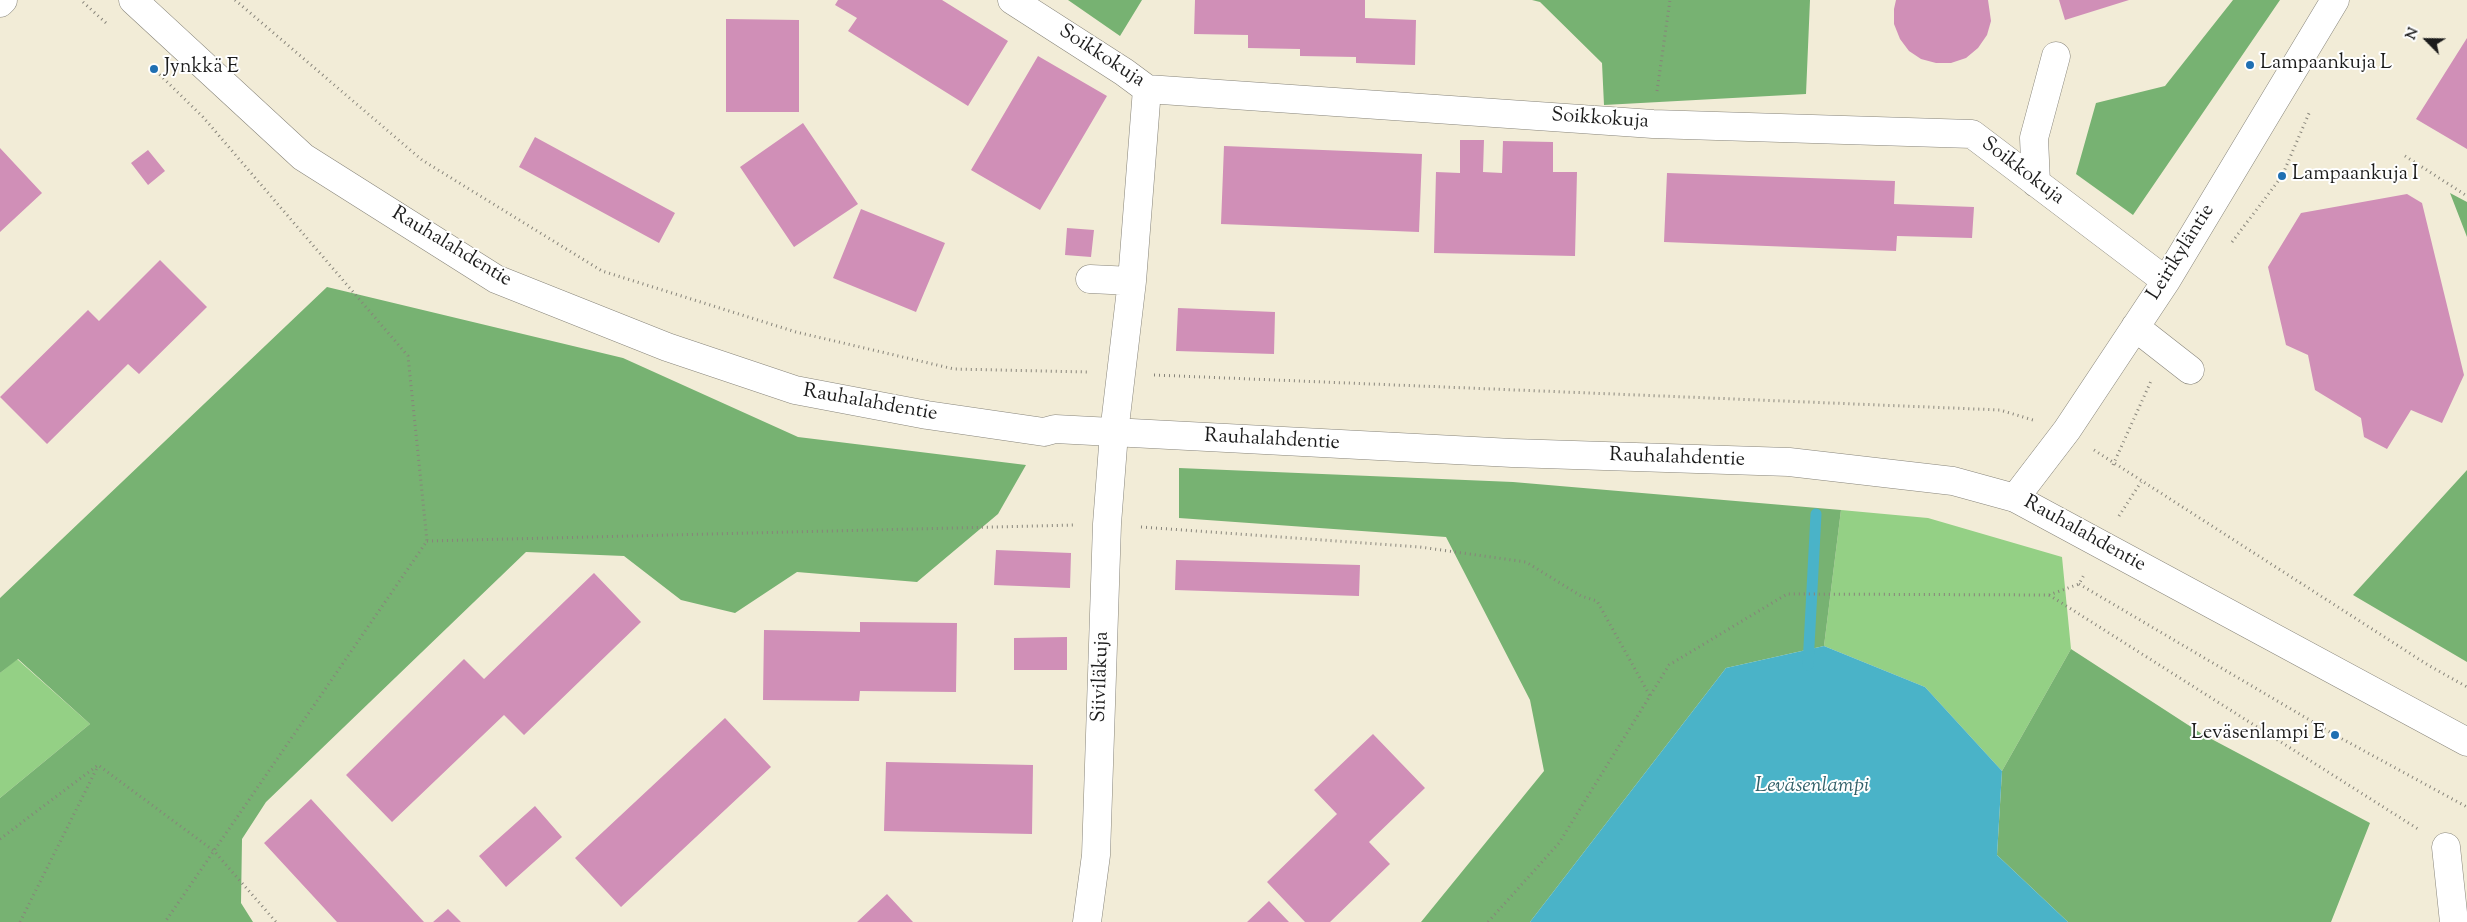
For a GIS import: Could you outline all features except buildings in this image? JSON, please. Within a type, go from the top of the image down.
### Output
[{"type":"main road","points":[[0,3],[3,0]]},
{"type":"main road","name":"Rauhalahdentie","points":[[133,0],[303,157],[496,279],[667,347],[795,390],[927,415],[1044,432],[1055,429],[1512,453],[1790,462],[1954,481],[2015,498],[2467,742]]},
{"type":"main road","name":"Soikkokuja","points":[[1012,0],[1147,89],[1653,124],[1972,134],[2166,281]]},
{"type":"main road","name":"Leirikyläntie","points":[[2015,498],[2067,430],[2166,281],[2334,0]]},
{"type":"main road","points":[[2036,183],[2034,138],[2056,56]]},
{"type":"main road","name":"Siiviläkuja","points":[[1087,922],[1096,855],[1107,524],[1114,433],[1132,281],[1147,89]]},
{"type":"main road","points":[[1090,279],[1132,281]]},
{"type":"main road","points":[[2135,327],[2190,370]]},
{"type":"main road","points":[[2446,847],[2454,922]]},
{"type":"path","points":[[235,0],[422,160],[602,271],[796,332],[954,369],[1121,373],[2000,410],[2067,430],[2113,465],[2428,666],[2467,687]]},
{"type":"path","points":[[1653,124],[1670,0]]},
{"type":"path","points":[[2230,244],[2282,176],[2313,104]]},
{"type":"path","points":[[165,922],[427,540],[408,356],[203,117]]},
{"type":"path","points":[[2405,156],[2467,196]]},
{"type":"path","points":[[2113,465],[2164,350]]},
{"type":"path","points":[[427,540],[1107,524],[1420,547],[1526,562],[1581,596],[1597,601],[1650,696]]},
{"type":"path","points":[[1488,922],[1559,843],[1669,666],[1787,594],[2049,595],[2079,584],[2296,713],[2467,807]]},
{"type":"path","points":[[2049,595],[2446,847]]},
{"type":"path","points":[[98,765],[214,850],[276,922]]},
{"type":"path","points":[[0,839],[98,765]]},
{"type":"path","points":[[20,922],[98,765]]},
{"type":"green space","points":[[1068,0],[1142,0],[1120,36]]},
{"type":"green space","points":[[1532,0],[1810,0],[1806,94],[1604,105],[1602,63],[1540,2]]},
{"type":"green space","points":[[2233,0],[2280,0],[2133,215],[2076,174],[2096,103],[2165,86]]},
{"type":"green space","points":[[2450,193],[2467,202],[2467,237]]},
{"type":"green space","points":[[327,287],[623,358],[798,437],[1026,465],[998,514],[917,582],[797,572],[735,613],[681,600],[624,556],[526,552],[266,802],[242,839],[241,903],[253,922],[0,922],[0,798],[90,724],[18,659],[0,673],[0,598]]},
{"type":"green space","points":[[1179,468],[1513,482],[1841,510],[1824,646],[1726,668],[1530,922],[1421,922],[1544,771],[1530,700],[1446,537],[1179,518]]},
{"type":"green space","points":[[2467,470],[2467,662],[2353,595]]},
{"type":"green space","points":[[1841,510],[1928,518],[2062,557],[2071,649],[2002,771],[1925,687],[1824,646]]},
{"type":"green space","points":[[2071,649],[2202,734],[2370,823],[2331,922],[2068,922],[1997,855],[2002,771]]},
{"type":"green space","points":[[17,659],[90,724],[0,798],[0,673]]},
{"type":"water","name":"Leväsenlampi","points":[[1824,646],[1925,687],[2002,771],[1997,855],[2068,922],[1530,922],[1726,668]]},
{"type":"waterway","points":[[1808,665],[1816,514]]},
{"type":"place","name":"Lampaankuja L","points":[[2250,65]]},
{"type":"place","name":"Jynkkä E","points":[[154,69]]},
{"type":"place","name":"Lampaankuja I","points":[[2282,176]]},
{"type":"place","name":"Leväsenlampi E","points":[[2335,735]]}]
